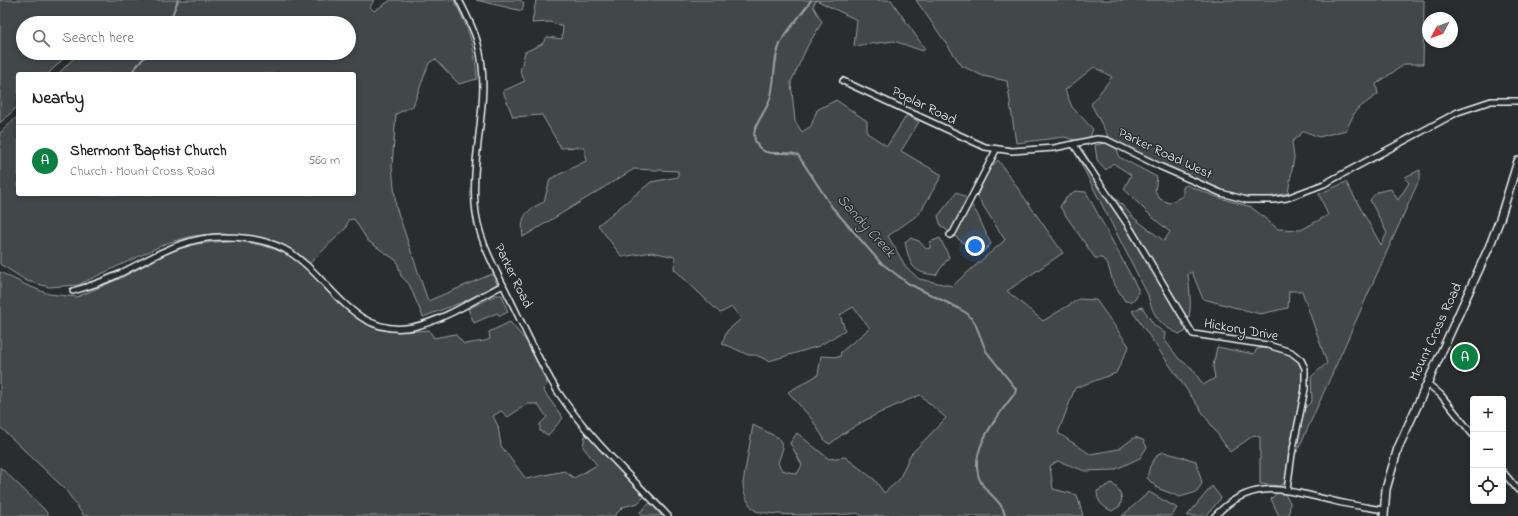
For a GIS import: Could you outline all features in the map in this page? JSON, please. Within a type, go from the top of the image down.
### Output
[{"type":"main road","name":"Mount Cross Road","points":[[1384,513],[1389,475],[1396,454],[1490,245],[1500,219],[1518,161]]},
{"type":"street","name":"Parker Road","points":[[459,0],[470,22],[478,45],[482,71],[480,124],[474,191],[476,216],[485,247],[547,374],[566,403],[600,443],[668,516]]},
{"type":"street","name":"Poplar Road","points":[[843,81],[964,139],[996,150]]},
{"type":"street","name":"Parker Road West","points":[[996,150],[1012,151],[1054,148],[1097,139],[1109,141],[1159,166],[1221,193],[1260,201],[1287,198],[1324,184],[1458,112],[1491,101],[1518,101]]},
{"type":"street","name":"Hickory Drive","points":[[1074,145],[1130,228],[1193,334],[1268,345],[1291,352],[1301,360],[1305,368],[1305,389],[1286,490]]},
{"type":"street","points":[[950,236],[953,233],[996,150]]},
{"type":"street","points":[[73,291],[114,276],[160,251],[180,243],[224,236],[258,240],[283,248],[304,263],[351,310],[371,324],[397,328],[421,325],[503,285]]},
{"type":"street","points":[[1427,383],[1441,395],[1471,432]]},
{"type":"street","points":[[1506,476],[1518,490]]},
{"type":"street","points":[[1215,516],[1228,504],[1246,494],[1269,488],[1286,490],[1384,513]]},
{"type":"shaded area","points":[[0,0],[374,0],[370,7],[374,11],[391,0],[454,0],[464,20],[473,47],[477,79],[459,84],[435,59],[429,63],[413,106],[396,114],[392,166],[396,207],[428,301],[492,274],[497,284],[465,301],[423,317],[409,284],[401,276],[397,261],[368,241],[354,219],[348,220],[346,228],[309,264],[289,248],[271,240],[223,233],[193,236],[167,243],[78,285],[49,287],[27,281],[0,264],[0,133],[16,118],[16,196],[356,196],[356,72],[60,72],[72,60],[356,60],[356,16],[16,16],[16,60],[62,60],[50,72],[16,72],[16,108],[0,123]]},
{"type":"shaded area","points":[[476,0],[520,0],[524,3],[522,11]]},
{"type":"shaded area","points":[[536,0],[816,0],[813,6],[822,22],[807,47],[791,82],[795,121],[802,132],[811,126],[817,110],[836,100],[867,121],[867,133],[887,146],[907,115],[919,122],[901,151],[942,175],[919,214],[888,236],[906,267],[919,279],[952,286],[1005,240],[977,196],[989,169],[998,160],[1063,253],[1007,291],[1043,321],[1079,299],[1096,300],[1129,346],[1116,373],[1075,388],[1058,433],[1090,454],[1119,449],[1135,437],[1143,440],[1147,447],[1140,458],[1114,470],[1085,471],[1058,461],[1050,466],[1053,489],[1077,495],[1083,516],[861,516],[858,513],[805,515],[764,513],[753,509],[746,498],[743,483],[753,425],[779,438],[783,448],[778,463],[782,470],[797,474],[802,465],[790,443],[797,433],[829,459],[845,457],[875,480],[884,493],[899,480],[910,455],[946,418],[920,395],[862,422],[830,444],[826,442],[811,418],[788,392],[818,375],[821,356],[840,357],[841,352],[870,328],[853,307],[840,315],[845,330],[819,346],[769,361],[756,355],[748,355],[722,344],[727,331],[741,319],[732,307],[720,313],[674,269],[675,257],[652,252],[622,257],[598,225],[651,182],[678,177],[678,171],[634,169],[523,237],[522,224],[524,219],[529,211],[544,202],[550,179],[586,161],[584,147],[561,148],[542,115],[513,117],[503,91],[525,81],[520,72],[525,52],[542,44],[547,37],[562,39],[563,27],[550,22],[532,23]]},
{"type":"shaded area","points":[[816,0],[891,0],[925,49],[923,51],[894,41],[854,46],[857,20]]},
{"type":"shaded area","points":[[916,0],[1424,0],[1424,12],[1422,12],[1423,64],[1405,64],[1376,84],[1378,94],[1356,110],[1346,130],[1319,137],[1304,131],[1292,142],[1294,158],[1288,193],[1263,198],[1245,197],[1218,189],[1155,162],[1109,138],[1091,104],[1112,77],[1094,67],[1065,90],[1072,107],[1093,129],[1090,137],[1078,141],[1064,137],[1016,143],[1007,81],[983,76],[962,66]]},
{"type":"shaded area","points":[[1106,143],[1117,148],[1119,157],[1157,177],[1155,191],[1160,199],[1169,203],[1183,196],[1183,187],[1186,185],[1217,197],[1251,207],[1278,229],[1301,230],[1328,215],[1319,194],[1346,182],[1381,245],[1387,233],[1370,200],[1377,192],[1391,189],[1398,200],[1409,183],[1405,177],[1420,170],[1420,178],[1297,452],[1295,452],[1304,409],[1312,401],[1311,377],[1327,363],[1302,291],[1289,291],[1288,308],[1260,314],[1203,299],[1192,272],[1188,274],[1190,310],[1185,332],[1180,334],[1162,324],[1152,309],[1148,295],[1076,154],[1083,151],[1109,191],[1134,218],[1164,241],[1170,232],[1151,216],[1124,189],[1131,175],[1113,163],[1106,170],[1097,160],[1095,145]]},
{"type":"shaded area","points":[[1075,191],[1086,192],[1138,289],[1137,297],[1134,300],[1125,301],[1113,282],[1108,265],[1102,258],[1095,258],[1060,207],[1065,199]]},
{"type":"shaded area","points":[[957,192],[969,201],[973,207],[991,244],[980,255],[941,226],[938,216]]},
{"type":"shaded area","points":[[910,238],[919,241],[926,249],[930,248],[930,242],[940,238],[949,257],[936,275],[921,272],[910,262],[905,242]]},
{"type":"shaded area","points":[[236,240],[267,247],[282,252],[297,260],[345,308],[356,317],[380,328],[394,331],[429,330],[434,338],[455,334],[464,344],[490,339],[489,332],[510,322],[527,342],[547,383],[543,390],[563,418],[548,435],[540,431],[540,424],[547,417],[537,404],[527,404],[508,417],[501,411],[493,416],[498,426],[501,446],[526,479],[564,471],[574,478],[597,465],[583,447],[585,436],[588,435],[645,496],[638,503],[623,507],[614,516],[84,516],[65,489],[0,427],[0,272],[26,285],[49,294],[77,297],[121,278],[172,251],[196,244]]},
{"type":"shaded area","points":[[496,295],[502,295],[508,312],[500,316],[497,313],[474,323],[468,309]]},
{"type":"shaded area","points":[[1142,307],[1154,325],[1165,333],[1164,339],[1179,359],[1192,368],[1203,385],[1215,378],[1213,366],[1217,347],[1254,354],[1257,349],[1271,348],[1285,351],[1297,358],[1304,370],[1305,377],[1300,410],[1289,452],[1286,483],[1279,486],[1260,484],[1260,437],[1254,435],[1230,452],[1132,311]]},
{"type":"shaded area","points":[[1164,452],[1196,461],[1202,483],[1197,492],[1180,497],[1157,488],[1147,478],[1150,466],[1158,454]]},
{"type":"shaded area","points":[[0,467],[44,509],[49,516],[0,516]]},
{"type":"shaded area","points":[[1112,483],[1119,491],[1121,502],[1120,506],[1112,511],[1101,504],[1097,491]]},
{"type":"shaded area","points":[[1212,486],[1221,498],[1206,516],[1187,516]]},
{"type":"shaded area","points":[[1149,492],[1177,508],[1172,516],[1122,516]]},
{"type":"shaded area","points":[[1278,492],[1284,493],[1290,502],[1289,516],[1279,516],[1271,499]]},
{"type":"shaded area","points":[[650,503],[662,516],[643,516],[640,512]]},
{"type":"waterway","points":[[172,16],[178,0]]},
{"type":"waterway","name":"Sandy Creek","points":[[811,0],[784,37],[778,49],[772,92],[768,105],[755,128],[755,140],[758,146],[766,152],[793,153],[798,155],[832,207],[880,262],[909,284],[968,314],[975,323],[986,351],[1016,389],[1015,393],[985,436],[977,460],[978,472],[982,484],[1002,507],[1005,516]]},
{"type":"waterway","points":[[132,72],[142,60]]},
{"type":"place","name":"Shermont Baptist Church","points":[[1465,357]]}]
